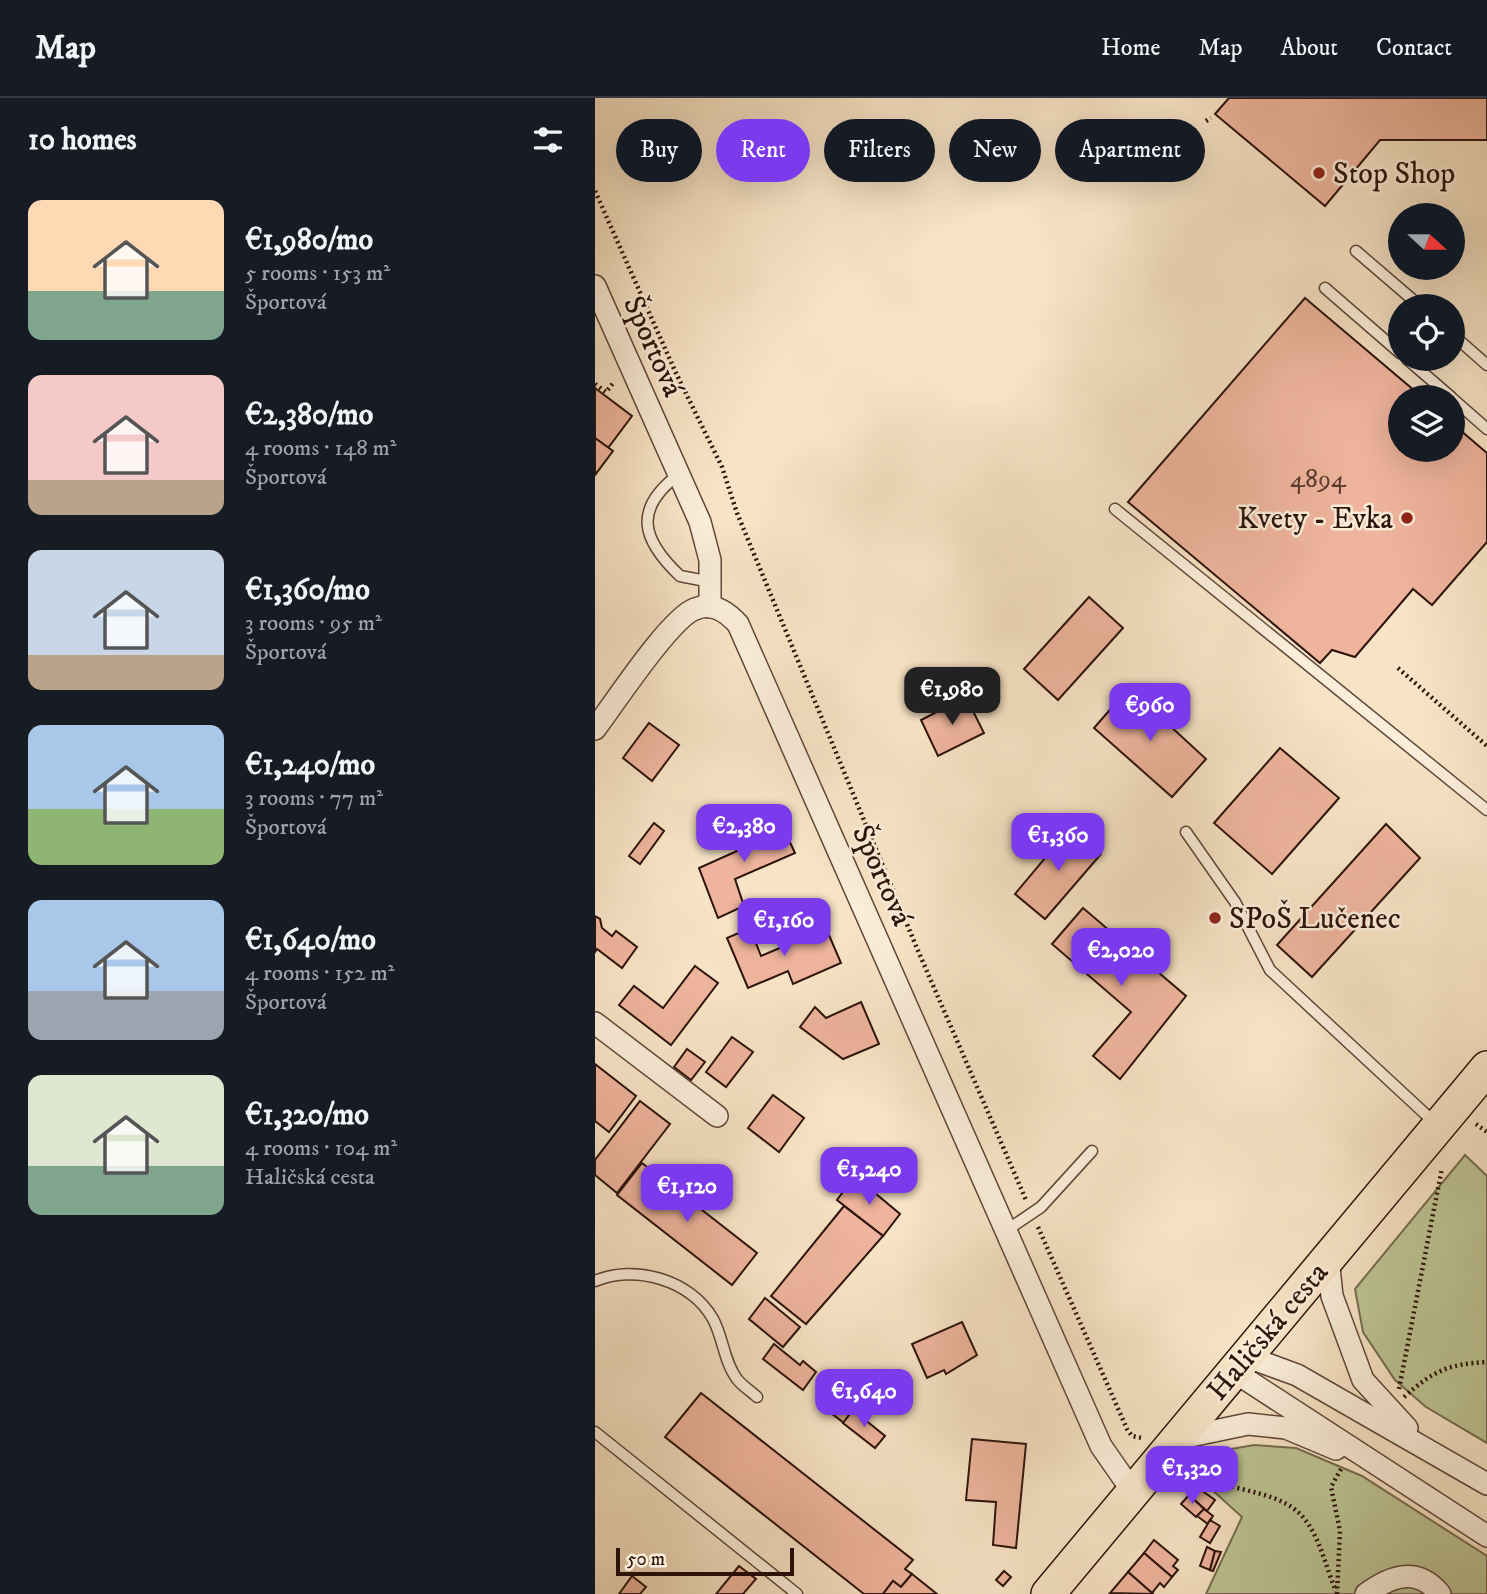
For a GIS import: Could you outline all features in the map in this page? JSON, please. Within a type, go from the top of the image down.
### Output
[{"type":"main road","name":"Haličská cesta","points":[[1048,1594],[1487,1068]]},
{"type":"street","name":"Športová","points":[[595,286],[708,545],[710,607],[730,615],[747,639],[1101,1446],[1133,1492]]},
{"type":"street","points":[[595,729],[680,620],[696,608],[710,607]]},
{"type":"street","points":[[595,1023],[717,1116]]},
{"type":"street","points":[[1328,1257],[1332,1296],[1363,1380],[1389,1413],[1432,1450]]},
{"type":"street","points":[[1239,1363],[1297,1375],[1432,1450],[1487,1484]]},
{"type":"street","points":[[1239,1363],[1404,1482],[1487,1536]]},
{"type":"street","points":[[1170,1446],[1248,1424],[1286,1428],[1404,1482]]},
{"type":"street","points":[[1366,1594],[1397,1576],[1411,1575],[1434,1586],[1440,1594]]},
{"type":"lane","points":[[1356,251],[1406,294]]},
{"type":"lane","points":[[1325,288],[1388,343]]},
{"type":"lane","points":[[1465,346],[1487,365]]},
{"type":"lane","points":[[1421,371],[1437,385]]},
{"type":"lane","points":[[1465,410],[1487,429]]},
{"type":"lane","points":[[679,474],[658,489],[651,502],[646,518],[647,534],[680,576],[711,582]]},
{"type":"lane","points":[[1115,509],[1487,810]]},
{"type":"lane","points":[[1186,832],[1235,902],[1269,970],[1440,1127]]},
{"type":"lane","points":[[1007,1230],[1041,1207],[1092,1151]]},
{"type":"lane","points":[[595,1280],[631,1272],[653,1276],[678,1287],[713,1319],[737,1378],[757,1397]]},
{"type":"lane","points":[[595,1432],[797,1594]]},
{"type":"path","points":[[595,191],[675,371],[722,467],[737,513],[916,946],[1025,1197]]},
{"type":"path","points":[[595,384],[606,392]]},
{"type":"path","points":[[1398,668],[1487,746]]},
{"type":"path","points":[[1475,1123],[1487,1132]]},
{"type":"path","points":[[1442,1168],[1397,1404],[1428,1376],[1456,1363],[1487,1362]]},
{"type":"path","points":[[1041,1233],[1129,1434],[1170,1446],[1204,1478],[1280,1502],[1298,1512],[1311,1530],[1337,1592]]},
{"type":"path","points":[[1337,1592],[1339,1531],[1331,1487],[1343,1465]]},
{"type":"green space","points":[[1465,1155],[1487,1176],[1487,1443],[1426,1407],[1395,1380],[1363,1332],[1355,1289]]},
{"type":"green space","points":[[1254,1445],[1296,1448],[1362,1476],[1487,1556],[1487,1594],[1206,1594],[1242,1517],[1189,1469],[1203,1454]]},
{"type":"building","name":"Stop Shop","points":[[1229,98],[1487,98],[1487,140],[1380,140],[1325,206],[1215,114]]},
{"type":"building","points":[[1305,298],[1388,371],[1408,385],[1388,385],[1388,462],[1465,462],[1465,434],[1487,453],[1487,542],[1432,605],[1413,589],[1355,657],[1332,650],[1320,663],[1128,502]]},
{"type":"building","points":[[595,388],[632,416],[608,448],[595,438]]},
{"type":"building","points":[[595,438],[613,451],[595,475]]},
{"type":"building","points":[[1089,597],[1123,628],[1058,700],[1024,669]]},
{"type":"building","points":[[1129,688],[1206,759],[1172,797],[1094,728]]},
{"type":"building","points":[[966,697],[984,733],[938,756],[921,720]]},
{"type":"building","points":[[649,723],[679,745],[652,781],[623,758]]},
{"type":"building","points":[[1280,748],[1339,798],[1272,874],[1214,823]]},
{"type":"building","points":[[779,819],[795,853],[735,879],[744,906],[718,918],[699,868],[737,851],[730,839]]},
{"type":"building","points":[[654,823],[664,831],[640,864],[629,856]]},
{"type":"building","points":[[1386,824],[1420,858],[1312,977],[1277,945]]},
{"type":"building","points":[[1071,827],[1101,854],[1045,919],[1015,894]]},
{"type":"building","points":[[1083,908],[1186,996],[1120,1079],[1093,1056],[1131,1012],[1052,944]]},
{"type":"building","points":[[595,916],[600,919],[602,928],[612,936],[616,931],[637,947],[622,968],[597,949],[595,952]]},
{"type":"building","points":[[750,928],[761,956],[826,928],[841,963],[793,984],[788,971],[748,988],[727,938]]},
{"type":"building","points":[[695,966],[718,983],[671,1045],[619,1005],[634,986],[663,1008]]},
{"type":"building","points":[[861,1002],[879,1044],[843,1059],[800,1027],[815,1007],[826,1018]]},
{"type":"building","points":[[732,1037],[753,1052],[726,1087],[706,1072]]},
{"type":"building","points":[[687,1049],[705,1062],[691,1080],[674,1067]]},
{"type":"building","points":[[595,1064],[636,1096],[609,1132],[595,1121]]},
{"type":"building","points":[[773,1095],[804,1118],[779,1152],[748,1128]]},
{"type":"building","points":[[640,1101],[670,1124],[617,1193],[595,1175],[595,1160]]},
{"type":"building","points":[[642,1163],[757,1253],[732,1285],[617,1195]]},
{"type":"building","points":[[863,1183],[900,1214],[883,1236],[837,1200],[848,1185]]},
{"type":"building","points":[[844,1206],[883,1236],[806,1324],[771,1296]]},
{"type":"building","points":[[765,1298],[800,1327],[783,1347],[749,1319]]},
{"type":"building","points":[[962,1322],[977,1355],[946,1374],[944,1370],[927,1378],[912,1344]]},
{"type":"building","points":[[774,1344],[800,1365],[803,1361],[816,1372],[803,1390],[763,1359]]},
{"type":"building","points":[[701,1393],[913,1560],[905,1569],[912,1574],[901,1587],[893,1581],[883,1594],[864,1594],[665,1437]]},
{"type":"building","points":[[843,1399],[854,1408],[844,1423],[831,1413]]},
{"type":"building","points":[[853,1410],[885,1436],[875,1448],[843,1423]]},
{"type":"building","points":[[972,1439],[1026,1444],[1016,1548],[993,1545],[996,1502],[966,1500]]},
{"type":"building","points":[[1197,1487],[1215,1500],[1207,1511],[1189,1495]]},
{"type":"building","points":[[1189,1495],[1204,1509],[1196,1517],[1181,1504]]},
{"type":"building","points":[[1204,1509],[1213,1516],[1208,1524],[1197,1516]]},
{"type":"building","points":[[1210,1520],[1220,1526],[1210,1543],[1200,1537]]},
{"type":"building","points":[[1154,1540],[1178,1560],[1173,1566],[1178,1570],[1172,1577],[1144,1553]]},
{"type":"building","points":[[1207,1547],[1215,1551],[1210,1570],[1200,1566]]},
{"type":"building","points":[[1215,1551],[1221,1552],[1213,1571],[1210,1570]]},
{"type":"building","points":[[1144,1553],[1172,1577],[1164,1587],[1160,1583],[1152,1593],[1128,1572]]},
{"type":"building","points":[[739,1566],[756,1579],[743,1594],[716,1594]]},
{"type":"building","points":[[1004,1571],[1011,1577],[1003,1586],[996,1580]]},
{"type":"building","points":[[1128,1572],[1152,1593],[1153,1594],[1110,1593]]},
{"type":"building","points":[[912,1574],[937,1594],[883,1594],[893,1581],[901,1587]]},
{"type":"building","points":[[632,1576],[646,1587],[640,1594],[619,1594]]},
{"type":"place","name":"Stop Shop","points":[[1319,173]]},
{"type":"place","name":"Kvety - Evka","points":[[1407,518]]},
{"type":"place","name":"SPoŠ Lučenec","points":[[1215,918]]}]
